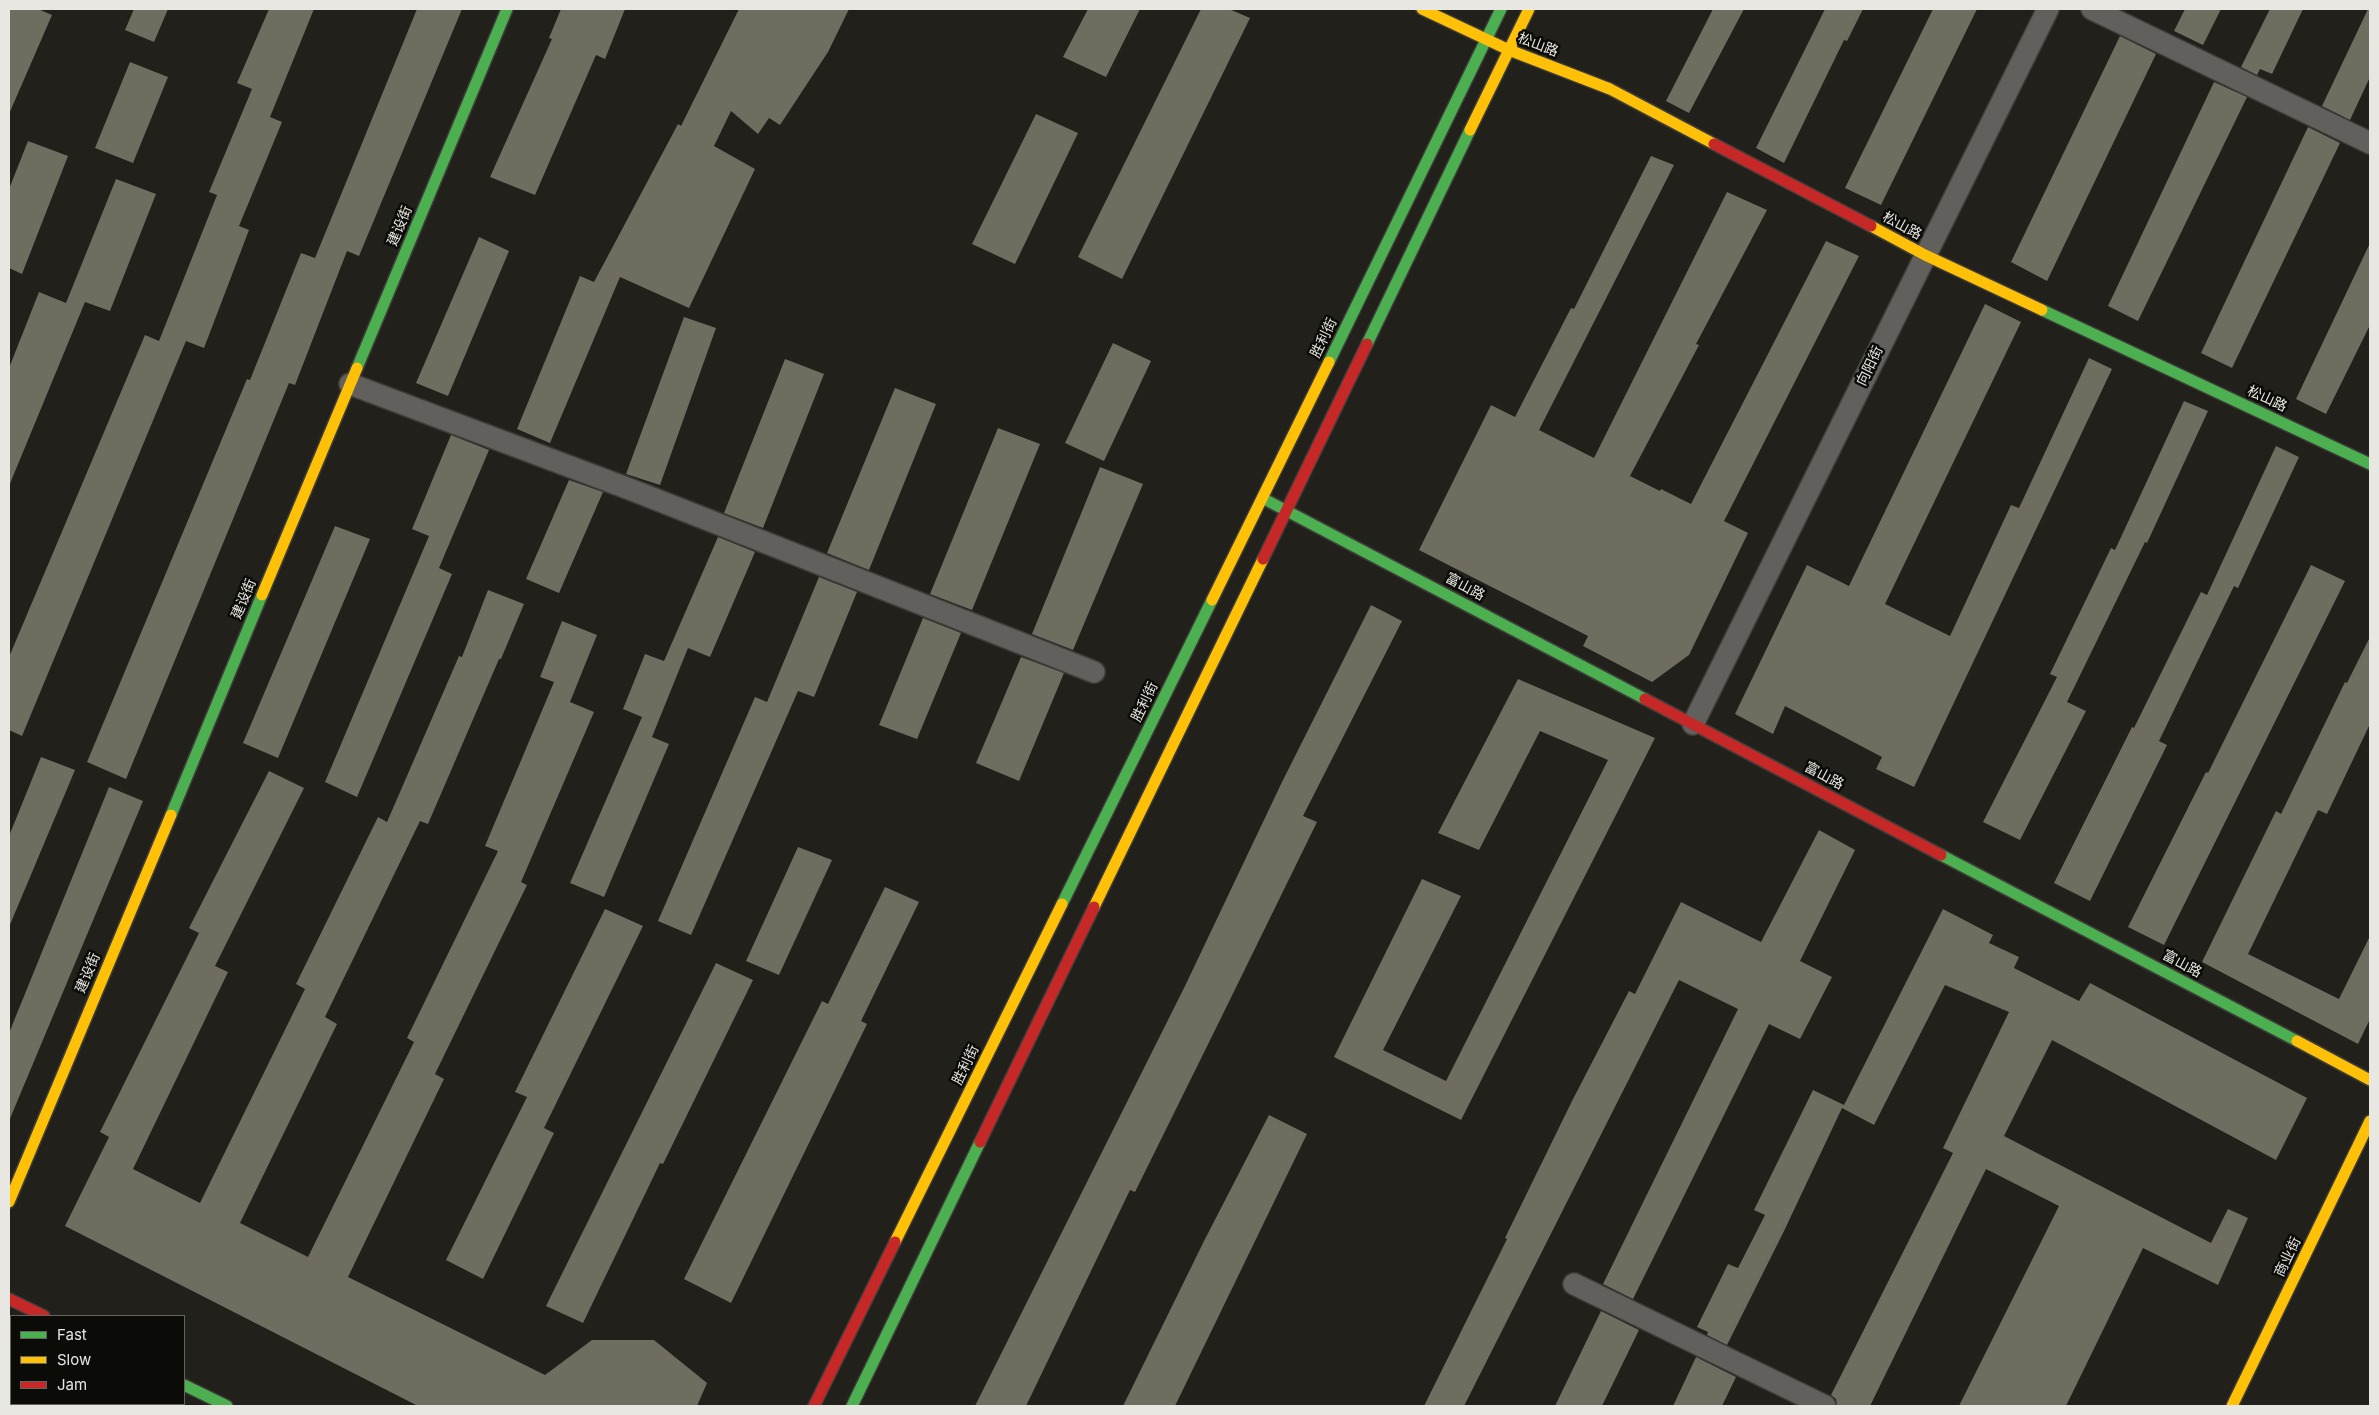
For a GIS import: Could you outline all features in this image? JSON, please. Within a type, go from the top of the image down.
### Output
[{"type":"street","name":"建设街","points":[[9,1202],[507,9]]},
{"type":"street","name":"松山路","points":[[1422,9],[1509,50],[1610,89],[1925,256],[2370,464]]},
{"type":"street","name":"胜利街","points":[[814,1406],[1262,499],[1501,9]]},
{"type":"street","points":[[852,1406],[1529,9]]},
{"type":"street","name":"向阳街","points":[[1693,724],[2048,9]]},
{"type":"street","points":[[2092,9],[2370,143]]},
{"type":"street","points":[[350,384],[632,490],[1094,672]]},
{"type":"street","name":"富山路","points":[[1262,499],[1286,509],[2370,1080]]},
{"type":"street","name":"商业街","points":[[2232,1406],[2370,1122]]},
{"type":"street","points":[[1574,1284],[1825,1406]]},
{"type":"street","points":[[9,1299],[42,1315]]},
{"type":"street","points":[[185,1385],[227,1406]]},
{"type":"building","points":[[9,9],[38,9],[52,15],[9,114]]},
{"type":"building","points":[[134,9],[168,9],[154,42],[125,30]]},
{"type":"building","points":[[269,9],[314,9],[270,117],[282,122],[239,226],[249,230],[204,348],[186,341],[22,736],[9,730],[9,657],[145,335],[159,341],[217,195],[209,192],[252,89],[237,83]]},
{"type":"building","points":[[417,9],[462,9],[359,256],[347,251],[295,385],[289,383],[126,779],[87,762],[247,379],[250,380],[301,253],[315,258]]},
{"type":"building","points":[[561,9],[625,9],[605,59],[596,55],[535,195],[490,177],[552,39],[549,38]]},
{"type":"building","points":[[739,9],[849,9],[828,52],[780,125],[769,118],[758,134],[731,111],[714,146],[755,169],[689,308],[620,277],[550,443],[517,429],[580,276],[594,282],[678,124],[681,126]]},
{"type":"building","points":[[1088,9],[1140,9],[1106,77],[1063,57]]},
{"type":"building","points":[[1201,9],[1229,9],[1250,18],[1122,279],[1078,257]]},
{"type":"building","points":[[1713,9],[1744,9],[1689,113],[1666,101]]},
{"type":"building","points":[[1825,9],[1863,9],[1847,41],[1844,40],[1784,163],[1756,148]]},
{"type":"building","points":[[1933,9],[1977,9],[1881,205],[1845,188]]},
{"type":"building","points":[[2185,9],[2221,9],[2203,45],[2174,31]]},
{"type":"building","points":[[2270,9],[2303,9],[2272,74],[2260,69],[2257,75],[2241,67]]},
{"type":"building","points":[[2368,9],[2370,9],[2370,77],[2350,120],[2322,106]]},
{"type":"building","points":[[2120,36],[2156,54],[2047,281],[2011,262]]},
{"type":"building","points":[[130,62],[168,77],[133,163],[95,148]]},
{"type":"building","points":[[2214,82],[2247,97],[2138,321],[2108,306]]},
{"type":"building","points":[[1036,114],[1078,133],[1015,264],[972,244]]},
{"type":"building","points":[[2308,127],[2340,143],[2232,368],[2201,353]]},
{"type":"building","points":[[28,141],[68,156],[22,274],[9,268],[9,189]]},
{"type":"building","points":[[1651,156],[1674,165],[1539,430],[1594,458],[1727,192],[1767,210],[1696,344],[1699,345],[1630,476],[1660,491],[1661,489],[1691,504],[1826,241],[1859,256],[1724,521],[1748,533],[1689,655],[1652,682],[1583,646],[1588,636],[1419,550],[1491,405],[1515,417],[1571,308],[1574,309]]},
{"type":"building","points":[[116,179],[156,194],[110,311],[85,302],[9,486],[9,368],[39,292],[66,303]]},
{"type":"building","points":[[479,237],[509,251],[448,396],[416,383]]},
{"type":"building","points":[[2370,243],[2370,325],[2326,414],[2296,399]]},
{"type":"building","points":[[1985,304],[2021,322],[1885,604],[1950,636],[2011,505],[2019,508],[2089,358],[2112,369],[1914,787],[1876,769],[1882,757],[1785,706],[1773,734],[1735,714],[1807,565],[1849,586]]},
{"type":"building","points":[[684,317],[716,328],[660,485],[626,474]]},
{"type":"building","points":[[1113,343],[1151,361],[1104,461],[1065,443]]},
{"type":"building","points":[[785,359],[824,374],[763,528],[724,513]]},
{"type":"building","points":[[895,388],[936,404],[869,570],[827,553]]},
{"type":"building","points":[[2184,401],[2208,411],[2147,543],[2145,542],[2067,702],[2086,711],[2020,840],[1983,822],[2057,677],[2050,674],[2111,548],[2115,550]]},
{"type":"building","points":[[998,428],[1040,444],[972,610],[930,594]]},
{"type":"building","points":[[451,435],[489,450],[439,568],[452,574],[357,797],[325,782],[429,536],[412,529]]},
{"type":"building","points":[[2276,446],[2299,457],[2238,588],[2234,586],[2159,741],[2167,745],[2090,901],[2054,883],[2132,727],[2134,728],[2201,592],[2207,595]]},
{"type":"building","points":[[1100,467],[1143,484],[1073,650],[1032,634]]},
{"type":"building","points":[[569,480],[603,492],[559,593],[526,579]]},
{"type":"building","points":[[335,526],[370,539],[278,758],[243,743]]},
{"type":"building","points":[[718,537],[755,552],[710,657],[688,648],[652,737],[669,744],[604,897],[570,883],[642,717],[623,709],[645,654],[664,661]]},
{"type":"building","points":[[2311,565],[2345,581],[2164,945],[2128,927],[2206,772],[2208,773]]},
{"type":"building","points":[[819,577],[857,592],[814,697],[798,691],[691,935],[658,921],[755,697],[767,702]]},
{"type":"building","points":[[488,590],[524,604],[428,824],[420,821],[325,1017],[337,1024],[240,1223],[308,1257],[414,1042],[407,1038],[498,851],[485,846],[554,682],[540,677],[562,621],[597,635],[570,702],[594,712],[521,882],[527,885],[435,1074],[444,1079],[348,1277],[545,1375],[592,1340],[654,1340],[707,1383],[697,1406],[418,1406],[65,1226],[109,1137],[100,1132],[199,933],[189,928],[269,771],[304,788],[215,966],[228,972],[133,1169],[200,1203],[305,989],[296,984],[378,817],[387,822],[459,656],[462,657]]},
{"type":"building","points":[[1371,605],[1402,621],[1303,816],[1317,822],[1135,1192],[1130,1190],[1026,1406],[975,1406],[1185,986],[1282,782]]},
{"type":"building","points":[[923,618],[961,633],[917,739],[879,725]]},
{"type":"building","points":[[2370,637],[2370,724],[2327,814],[2318,810],[2248,954],[2339,999],[2370,936],[2370,1019],[2358,1044],[2202,962],[2276,811],[2281,814],[2345,682],[2347,683]]},
{"type":"building","points":[[1021,657],[1064,673],[1019,781],[976,763]]},
{"type":"building","points":[[1518,679],[1655,738],[1461,1120],[1334,1057],[1422,879],[1461,896],[1383,1050],[1446,1081],[1608,760],[1540,731],[1479,850],[1438,833]]},
{"type":"building","points":[[41,757],[75,770],[9,927],[9,836]]},
{"type":"building","points":[[109,787],[143,801],[9,1121],[9,1033]]},
{"type":"building","points":[[1819,830],[1855,850],[1800,961],[1832,977],[1800,1039],[1769,1024],[1633,1299],[1603,1284],[1738,1009],[1679,980],[1464,1406],[1424,1406],[1507,1239],[1505,1238],[1572,1101],[1629,991],[1635,994],[1681,902],[1761,942]]},
{"type":"building","points":[[798,847],[832,860],[779,975],[746,961]]},
{"type":"building","points":[[885,887],[919,902],[861,1021],[867,1024],[731,1303],[684,1279],[822,1001],[828,1004]]},
{"type":"building","points":[[605,909],[643,926],[544,1128],[554,1133],[483,1279],[446,1260],[527,1097],[515,1092]]},
{"type":"building","points":[[1943,909],[1993,935],[1989,943],[2019,957],[2014,968],[2079,1001],[2090,983],[2307,1098],[2276,1160],[2052,1040],[2004,1136],[2211,1243],[2228,1209],[2248,1218],[2218,1285],[2143,1248],[2066,1406],[1959,1406],[2059,1206],[1986,1169],[1870,1406],[1837,1406],[1836,1399],[1831,1395],[1953,1153],[1943,1148],[2009,1012],[1945,985],[1874,1125],[1842,1108],[1784,1231],[1727,1345],[1707,1335],[1708,1332],[1697,1327],[1728,1264],[1738,1268],[1765,1215],[1754,1210],[1813,1090],[1844,1105]]},
{"type":"building","points":[[716,963],[753,980],[663,1164],[660,1163],[583,1323],[546,1306]]},
{"type":"building","points":[[1269,1115],[1307,1134],[1175,1406],[1123,1406],[1204,1241]]},
{"type":"building","points":[[1601,1311],[1639,1330],[1602,1406],[1555,1406]]},
{"type":"building","points":[[1696,1357],[1736,1377],[1722,1406],[1673,1406]]},
{"type":"traffic: fast","points":[[357,368],[507,9]]},
{"type":"traffic: fast","points":[[1329,362],[1501,9]]},
{"type":"traffic: fast","points":[[1367,344],[1470,130]]},
{"type":"traffic: fast","points":[[2042,310],[2370,464]]},
{"type":"traffic: fast","points":[[1266,500],[1645,699]]},
{"type":"traffic: fast","points":[[171,815],[262,595]]},
{"type":"traffic: fast","points":[[1062,904],[1212,600]]},
{"type":"traffic: fast","points":[[1941,855],[2297,1041]]},
{"type":"traffic: fast","points":[[852,1406],[980,1142]]},
{"type":"traffic: fast","points":[[185,1385],[227,1406]]},
{"type":"traffic: slow","points":[[1422,9],[1509,50],[1610,89],[1714,144]]},
{"type":"traffic: slow","points":[[1470,130],[1529,9]]},
{"type":"traffic: slow","points":[[1871,226],[1925,255],[2042,310]]},
{"type":"traffic: slow","points":[[1212,600],[1329,362]]},
{"type":"traffic: slow","points":[[262,595],[357,368]]},
{"type":"traffic: slow","points":[[1094,907],[1263,559]]},
{"type":"traffic: slow","points":[[9,1202],[171,815]]},
{"type":"traffic: slow","points":[[895,1242],[1062,904]]},
{"type":"traffic: slow","points":[[2297,1041],[2370,1080]]},
{"type":"traffic: slow","points":[[2232,1406],[2370,1121]]},
{"type":"traffic: jam","points":[[1714,144],[1871,226]]},
{"type":"traffic: jam","points":[[1263,559],[1367,344]]},
{"type":"traffic: jam","points":[[1645,699],[1941,855]]},
{"type":"traffic: jam","points":[[980,1142],[1094,907]]},
{"type":"traffic: jam","points":[[814,1406],[895,1242]]},
{"type":"traffic: jam","points":[[9,1299],[42,1315]]}]
